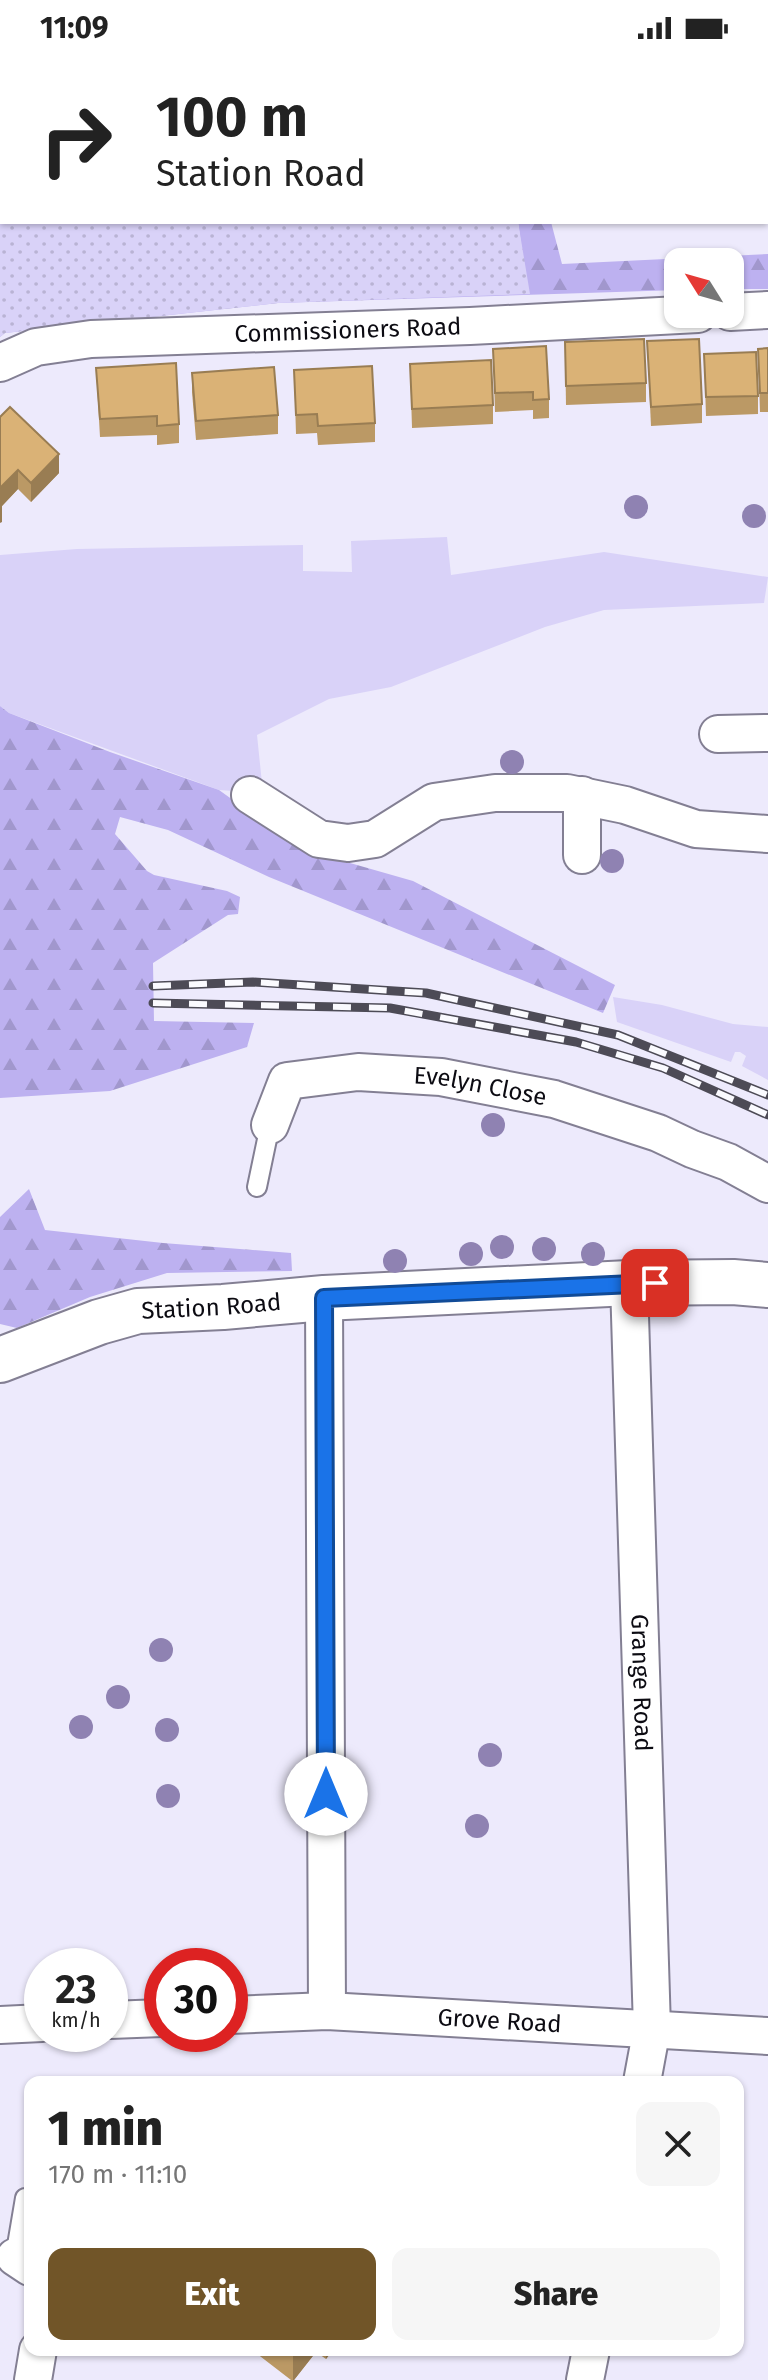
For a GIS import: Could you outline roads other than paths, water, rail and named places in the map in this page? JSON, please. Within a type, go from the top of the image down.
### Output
[{"type":"main road","name":"Station Road","points":[[0,1360],[99,1322],[138,1311],[629,1283],[733,1282],[768,1285]]},
{"type":"street","points":[[744,311],[768,310]]},
{"type":"street","name":"Commissioners Road","points":[[0,363],[36,347],[91,339],[664,316]]},
{"type":"street","points":[[718,734],[768,733]]},
{"type":"street","points":[[250,795],[319,839],[348,843],[375,839],[434,802],[495,793],[582,795],[625,805],[696,829],[768,834]]},
{"type":"street","points":[[582,795],[582,855]]},
{"type":"street","name":"Evelyn Close","points":[[270,1125],[278,1070],[427,1076],[554,1099],[658,1133],[728,1162],[768,1184]]},
{"type":"street","name":"Grange Road","points":[[629,1283],[652,2028],[643,2076]]},
{"type":"street","points":[[324,1298],[327,2011]]},
{"type":"street","name":"Grove Road","points":[[248,2014],[327,2011],[768,2036]]},
{"type":"street","points":[[0,2025],[24,2024]]},
{"type":"street","points":[[33,2380],[37,2356]]},
{"type":"street","points":[[585,2380],[590,2356]]},
{"type":"lane","name":"Evelyn Close","points":[[257,1187],[270,1125]]},
{"type":"lane","points":[[15,2259],[24,2204]]},
{"type":"railway","points":[[153,986],[253,982],[426,993],[618,1035],[768,1095]]},
{"type":"railway","points":[[153,1003],[390,1008],[576,1042],[663,1068],[768,1115]]}]
